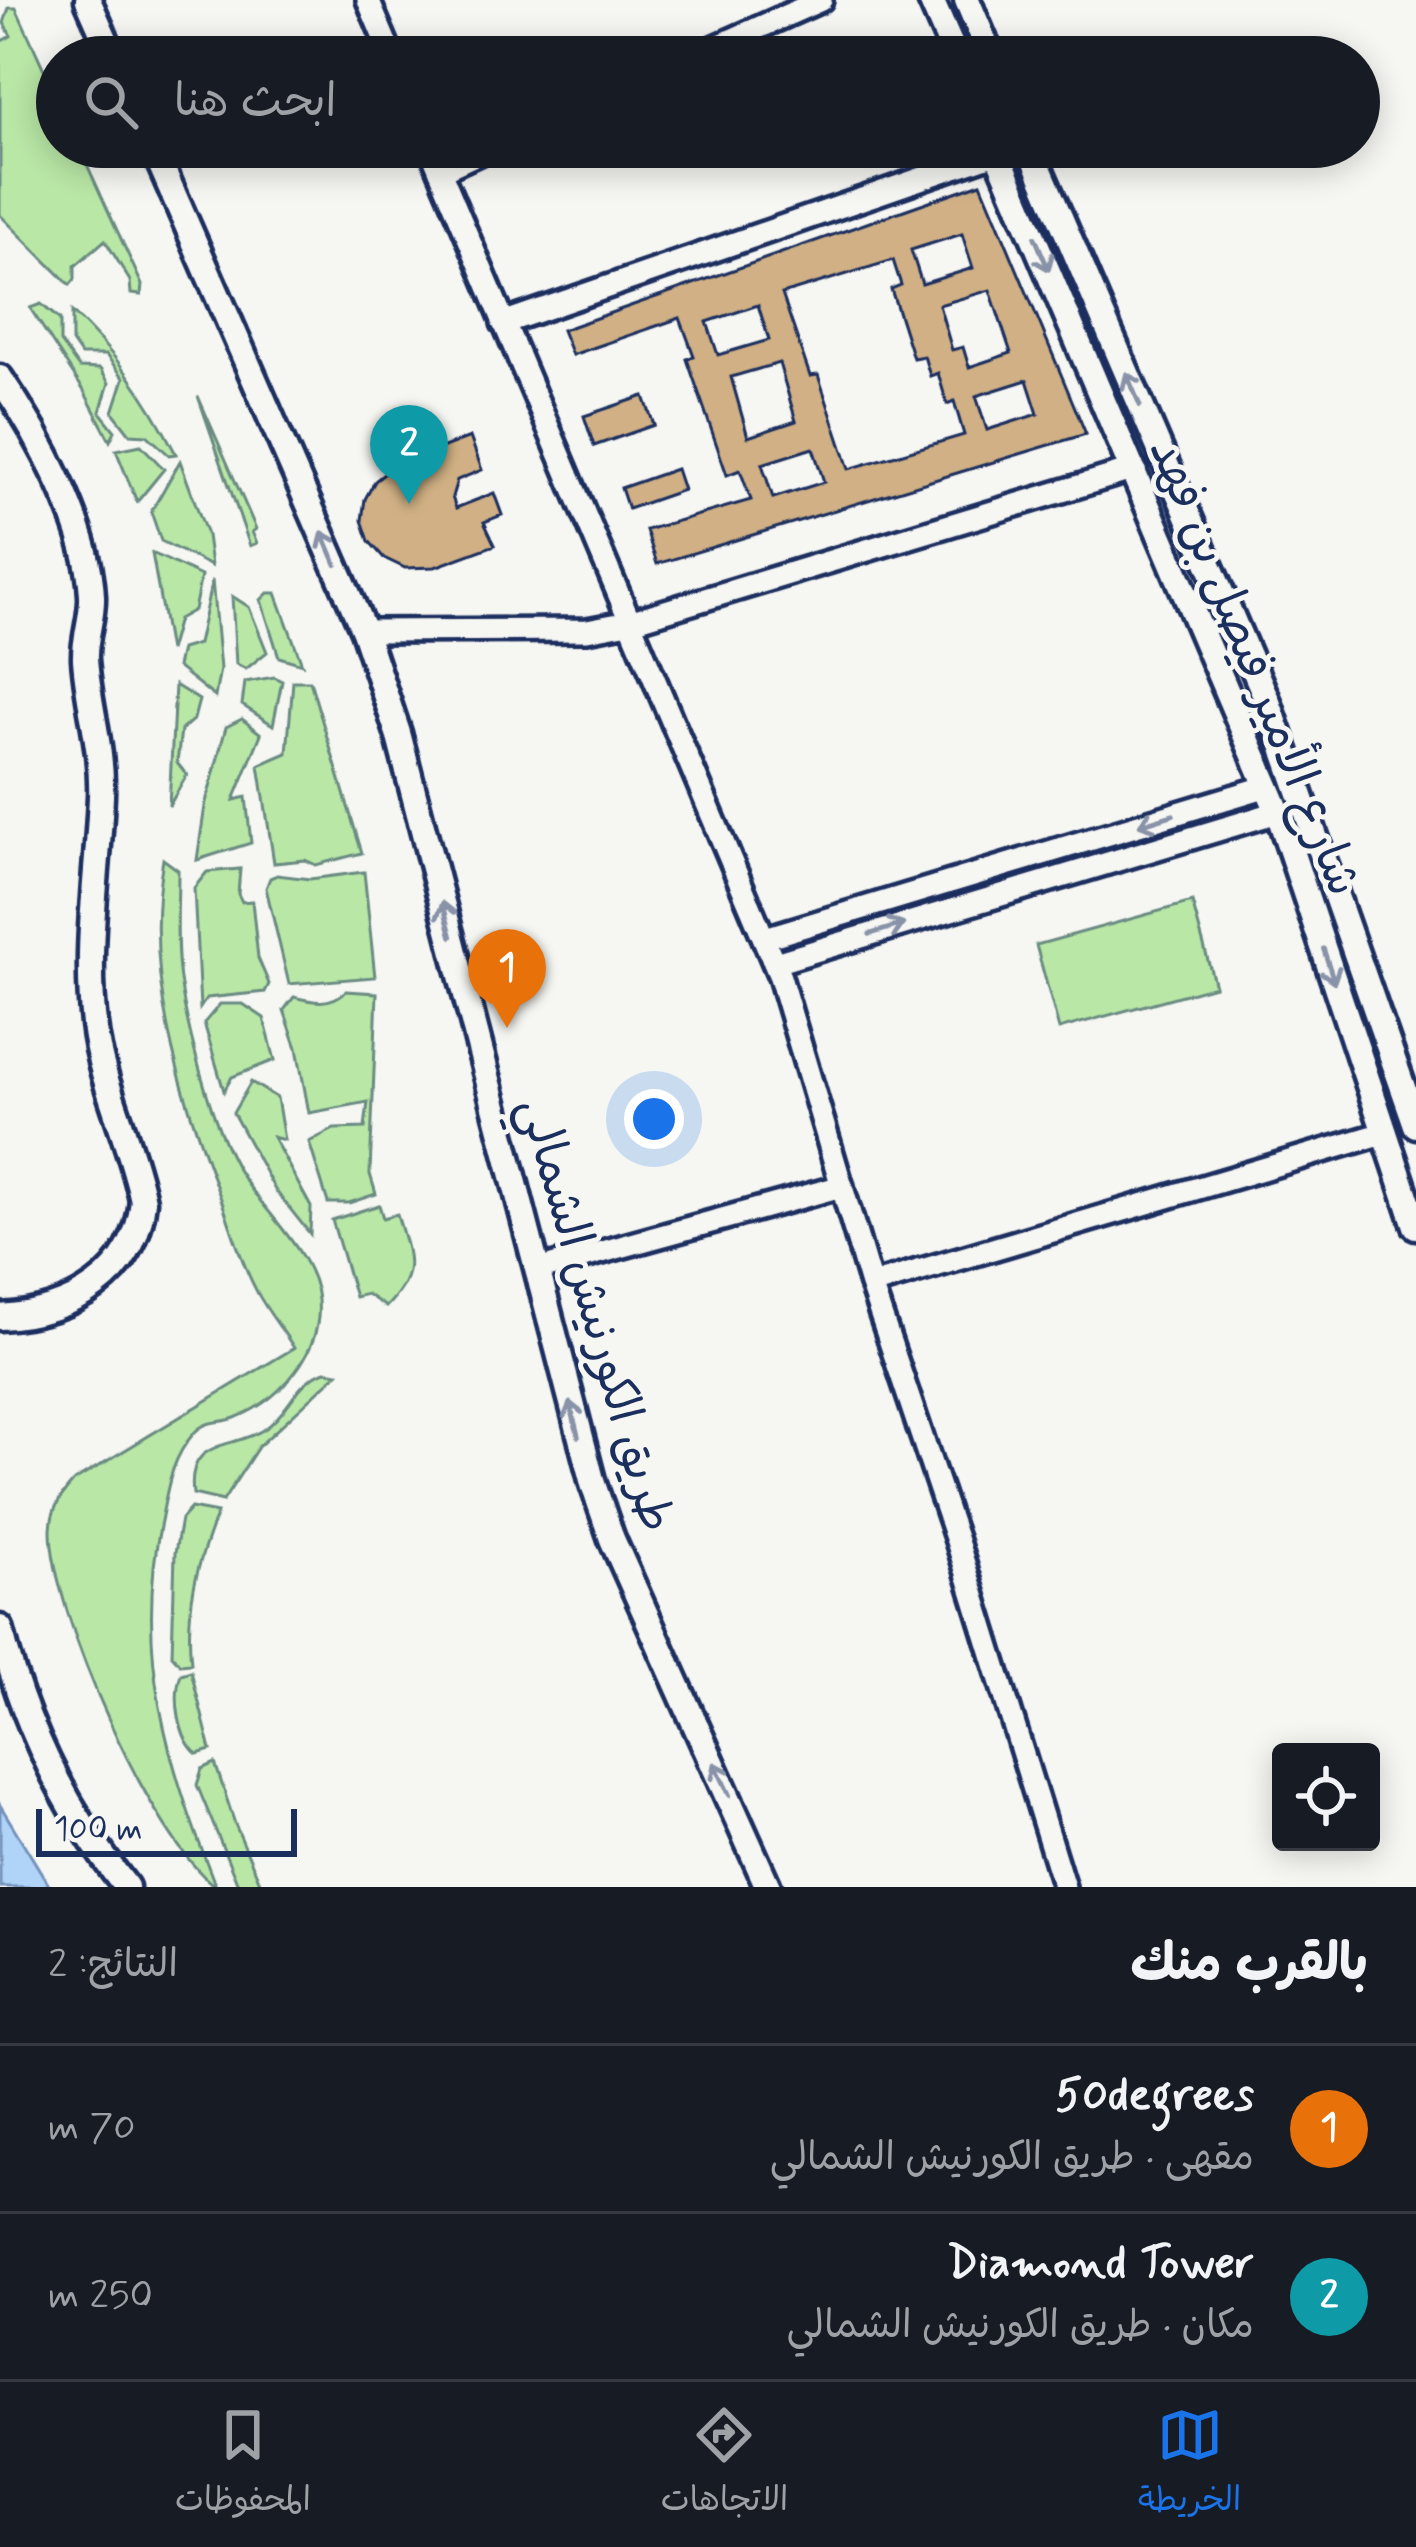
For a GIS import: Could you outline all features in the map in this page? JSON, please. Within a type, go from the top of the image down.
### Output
[{"type":"main road","points":[[88,0],[104,36]]},
{"type":"main road","points":[[931,0],[947,36]]},
{"type":"main road","points":[[967,0],[982,36]]},
{"type":"main road","name":"طريق الكورنيش الشمالي","points":[[162,168],[364,631],[398,733],[582,1450],[612,1539],[768,1887]]},
{"type":"main road","name":"شارع الأمير فيصل بن فهد","points":[[1004,168],[1268,786],[1416,1226]]},
{"type":"main road","name":"شارع الأمير فيصل بن فهد","points":[[1039,168],[1268,702],[1416,1125]]},
{"type":"main road","points":[[0,378],[51,468],[83,547],[91,583],[85,662],[98,728],[101,788],[91,937],[94,1028],[143,1201],[141,1223],[114,1273],[59,1306],[32,1316],[0,1317]]},
{"type":"main road","points":[[0,1628],[49,1765],[94,1844],[126,1887]]},
{"type":"street","points":[[368,0],[383,36]]},
{"type":"street","points":[[740,36],[821,0]]},
{"type":"street","points":[[439,168],[775,963],[871,1285],[957,1541],[1064,1887]]},
{"type":"street","points":[[440,171],[446,168]]},
{"type":"street","points":[[503,323],[945,168]]},
{"type":"street","points":[[364,631],[587,630],[629,622],[1135,469]]},
{"type":"street","points":[[764,938],[1268,786]]},
{"type":"street","points":[[775,963],[1278,812]]},
{"type":"street","points":[[871,1285],[1384,1133]]},
{"type":"street","points":[[537,1270],[842,1186]]},
{"type":"green space","points":[[9,8],[16,8],[36,52],[36,168],[89,168],[142,285],[141,295],[131,294],[130,281],[105,240],[75,266],[70,285],[0,215],[0,42],[11,36],[4,23]]},
{"type":"green space","points":[[41,304],[60,320],[60,342],[79,368],[100,369],[109,383],[100,412],[115,431],[110,441],[30,308]]},
{"type":"green space","points":[[72,312],[130,378],[176,454],[169,455],[147,435],[130,434],[113,412],[124,378],[106,355],[81,355],[72,342]]},
{"type":"green space","points":[[198,396],[256,529],[252,532],[257,543],[250,546]]},
{"type":"green space","points":[[141,445],[164,469],[137,502],[116,450]]},
{"type":"green space","points":[[180,461],[207,535],[211,566],[161,541],[151,512]]},
{"type":"green space","points":[[152,553],[201,576],[194,610],[178,619],[169,651]]},
{"type":"green space","points":[[212,580],[220,669],[215,697],[177,667],[181,649],[198,644]]},
{"type":"green space","points":[[276,593],[302,664],[279,657],[261,600]]},
{"type":"green space","points":[[232,596],[249,607],[267,652],[246,669],[236,664]]},
{"type":"green space","points":[[274,677],[282,681],[273,725],[242,705],[245,682]]},
{"type":"green space","points":[[293,681],[310,681],[362,853],[316,865],[305,860],[274,863],[259,765],[287,753]]},
{"type":"green space","points":[[175,685],[199,700],[194,719],[181,730],[177,763],[187,775],[169,806]]},
{"type":"green space","points":[[242,719],[261,734],[234,800],[246,797],[251,843],[197,860],[205,806],[226,727]]},
{"type":"green space","points":[[163,859],[178,870],[180,979],[216,1122],[243,1178],[306,1263],[318,1300],[314,1337],[296,1371],[252,1410],[194,1433],[176,1462],[162,1516],[151,1614],[153,1660],[170,1750],[216,1887],[163,1823],[110,1721],[68,1613],[51,1530],[58,1503],[74,1481],[294,1348],[244,1263],[178,1069],[161,987],[158,945]]},
{"type":"green space","points":[[240,869],[238,894],[242,902],[252,901],[258,958],[269,984],[265,992],[207,998],[200,1008],[194,888],[207,872]]},
{"type":"green space","points":[[364,872],[375,977],[289,984],[266,888],[270,878]]},
{"type":"green space","points":[[1192,902],[1215,986],[1059,1029],[1036,945]]},
{"type":"green space","points":[[346,991],[377,993],[370,1174],[376,1194],[349,1203],[328,1203],[309,1142],[334,1129],[365,1128],[368,1102],[309,1113],[297,1048],[284,1010],[294,997],[328,1001]]},
{"type":"green space","points":[[220,1004],[243,1004],[264,1018],[275,1060],[232,1077],[224,1091],[204,1023]]},
{"type":"green space","points":[[251,1082],[277,1098],[284,1140],[273,1137],[311,1207],[310,1234],[275,1190],[233,1113]]},
{"type":"green space","points":[[379,1205],[383,1218],[397,1214],[409,1264],[404,1284],[386,1307],[367,1294],[355,1297],[332,1220]]},
{"type":"green space","points":[[326,1371],[338,1373],[258,1447],[223,1501],[193,1494],[193,1475],[204,1454],[266,1428],[307,1381]]},
{"type":"green space","points":[[191,1508],[217,1513],[194,1586],[191,1663],[180,1664],[172,1655],[175,1553],[181,1519]]},
{"type":"green space","points":[[191,1671],[211,1750],[197,1754],[185,1738],[178,1705],[181,1674]]},
{"type":"green space","points":[[215,1763],[262,1887],[239,1887],[197,1785],[202,1769]]},
{"type":"water","points":[[0,1805],[50,1887],[0,1887]]},
{"type":"building","points":[[981,183],[1086,434],[657,564],[646,530],[751,500],[740,470],[727,475],[687,359],[694,356],[680,318],[572,355],[562,330]],"holes":[[[962,234],[973,268],[922,284],[911,250]],[[893,260],[901,285],[891,289],[913,358],[924,356],[930,376],[938,373],[947,404],[954,401],[964,435],[849,469],[818,375],[810,376],[782,294]],[[990,290],[1011,353],[969,367],[963,347],[952,350],[939,305]],[[758,305],[769,340],[718,355],[707,322]],[[779,363],[796,421],[748,437],[731,377]],[[1027,380],[1038,414],[987,430],[976,396]],[[813,448],[824,482],[773,498],[762,464]]]},
{"type":"building","points":[[644,396],[654,425],[594,446],[584,416]]},
{"type":"building","points":[[470,437],[482,470],[457,480],[452,497],[456,508],[494,493],[502,515],[484,522],[495,545],[435,567],[405,568],[384,558],[369,541],[362,520],[365,499],[375,481],[394,466]]},
{"type":"building","points":[[676,469],[683,490],[628,509],[621,488]]},
{"type":"place","name":"Diamond Tower","points":[[409,504]]},
{"type":"place","name":"50degrees","points":[[507,1028]]}]
